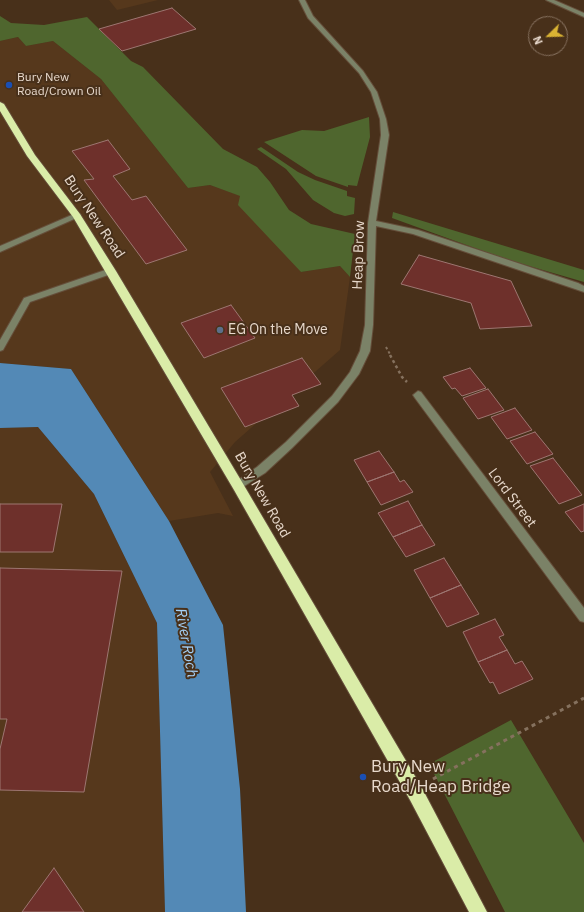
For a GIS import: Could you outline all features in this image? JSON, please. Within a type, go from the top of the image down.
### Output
[{"type":"highway","name":"Bury New Road","points":[[0,104],[31,156],[77,216],[111,271],[238,486],[416,794],[478,912]]},
{"type":"street","name":"Heap Brow","points":[[238,486],[261,470],[289,445],[335,399],[354,374],[365,351],[369,325],[372,223],[385,135],[383,119],[374,92],[361,72],[310,17],[302,0]]},
{"type":"street","points":[[549,0],[584,15]]},
{"type":"street","points":[[0,249],[77,216]]},
{"type":"street","points":[[372,223],[415,232],[584,289]]},
{"type":"street","points":[[0,348],[27,300],[111,271]]},
{"type":"street","name":"Lord Street","points":[[418,395],[584,617]]},
{"type":"path","points":[[385,346],[402,377],[418,395]]},
{"type":"path","points":[[416,794],[433,780],[584,698]]},
{"type":"shaded area","points":[[109,0],[158,0],[117,10]]},
{"type":"shaded area","points":[[18,37],[26,46],[53,41],[101,79],[188,188],[210,185],[241,196],[301,272],[340,266],[350,277],[340,350],[235,442],[210,472],[233,516],[218,513],[169,521],[71,369],[0,363],[0,41]]},
{"type":"shaded area","points":[[38,427],[94,494],[157,623],[165,912],[0,912],[0,428]]},
{"type":"green space","points":[[0,16],[11,23],[44,25],[87,17],[131,61],[143,67],[223,149],[257,167],[270,182],[289,210],[311,224],[355,234],[350,277],[340,266],[301,272],[238,205],[240,196],[210,185],[188,188],[101,79],[53,41],[26,46],[18,37],[0,41]]},
{"type":"green space","points":[[369,117],[370,137],[357,186],[348,185],[348,187],[316,176],[264,142],[302,130],[324,131]]},
{"type":"green space","points":[[261,147],[298,172],[315,180],[347,191],[347,196],[355,198],[354,214],[345,216],[334,213],[313,200],[286,169],[257,149]]},
{"type":"green space","points":[[393,212],[584,270],[584,282],[505,259],[392,218]]},
{"type":"green space","points":[[511,720],[584,843],[584,912],[505,912],[429,764]]},
{"type":"water","name":"River Roch","points":[[0,363],[71,369],[169,521],[223,625],[240,789],[246,912],[165,912],[157,623],[94,494],[38,427],[0,428]]},
{"type":"building","points":[[172,8],[196,29],[122,51],[99,29]]},
{"type":"building","points":[[108,140],[130,169],[113,176],[132,200],[146,196],[187,250],[146,264],[84,180],[94,179],[72,151]]},
{"type":"building","points":[[419,255],[511,281],[532,326],[480,329],[471,303],[401,284]]},
{"type":"building","points":[[231,305],[255,338],[204,358],[181,323]]},
{"type":"building","points":[[302,358],[321,384],[292,395],[299,406],[245,427],[221,388]]},
{"type":"building","points":[[470,368],[486,388],[462,396],[455,388],[452,389],[443,377]]},
{"type":"building","points":[[488,389],[504,410],[478,419],[463,398]]},
{"type":"building","points":[[515,408],[532,430],[507,439],[491,417]]},
{"type":"building","points":[[535,432],[553,454],[527,464],[510,441]]},
{"type":"building","points":[[379,451],[394,472],[367,482],[354,460]]},
{"type":"building","points":[[553,458],[582,495],[559,504],[530,466]]},
{"type":"building","points":[[394,472],[400,482],[404,480],[413,492],[381,505],[367,482]]},
{"type":"building","points":[[408,501],[422,525],[393,537],[378,513]]},
{"type":"building","points":[[0,504],[62,504],[53,552],[0,552]]},
{"type":"building","points":[[584,504],[584,531],[581,532],[565,512]]},
{"type":"building","points":[[422,525],[435,545],[406,557],[393,537]]},
{"type":"building","points":[[444,558],[461,585],[430,598],[414,570]]},
{"type":"building","points":[[0,568],[122,571],[84,792],[0,790],[0,749],[7,719],[0,719]]},
{"type":"building","points":[[461,585],[479,614],[447,627],[430,598]]},
{"type":"building","points":[[495,619],[504,635],[499,637],[507,650],[478,662],[463,632]]},
{"type":"building","points":[[507,650],[515,664],[522,661],[533,679],[499,694],[493,682],[490,683],[478,662]]},
{"type":"building","points":[[54,868],[84,912],[22,912]]},
{"type":"place","name":"Bury New Road/Crown Oil","points":[[9,85]]},
{"type":"place","name":"EG On the Move","points":[[220,330]]},
{"type":"place","name":"Bury New Road/Heap Bridge","points":[[363,777]]}]
